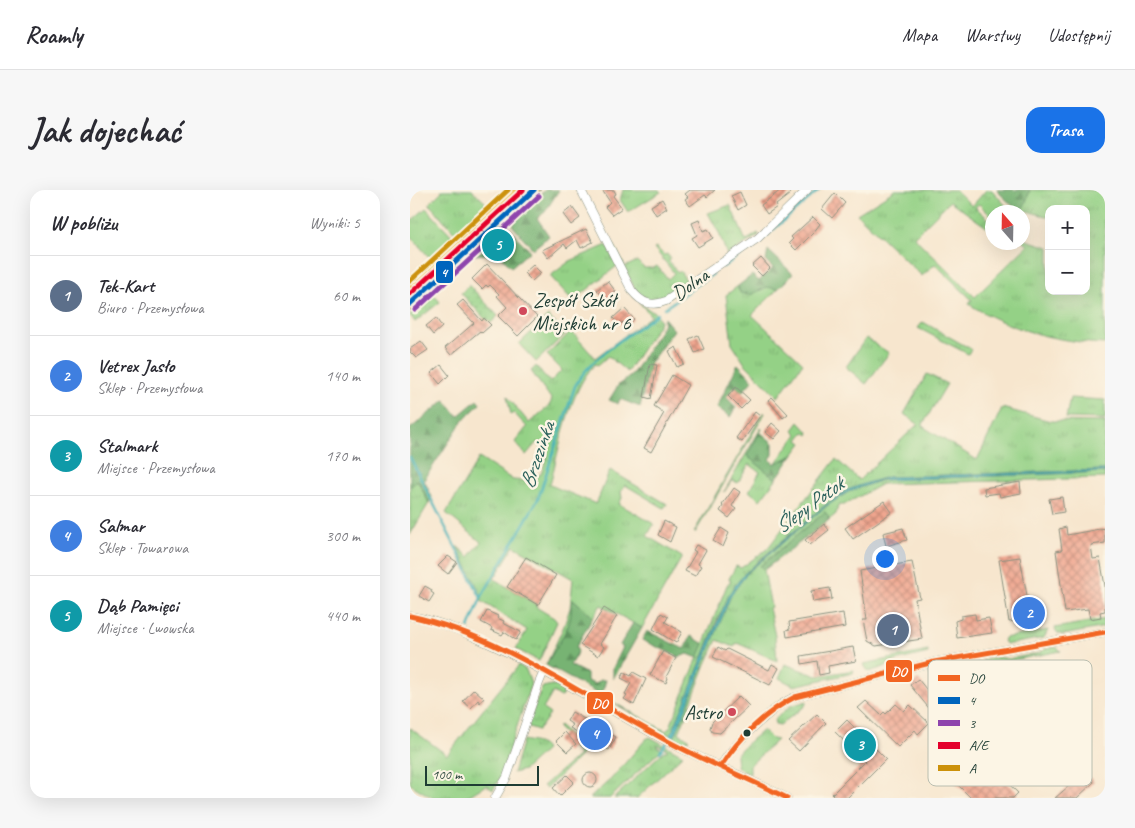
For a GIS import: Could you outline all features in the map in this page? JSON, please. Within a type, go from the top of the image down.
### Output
[{"type":"main road","points":[[410,291],[519,190]]},
{"type":"main road","points":[[410,304],[534,190]]},
{"type":"street","name":"Dolna","points":[[581,190],[632,291],[641,300],[653,304],[666,301],[758,238],[807,190]]},
{"type":"street","points":[[410,616],[455,629],[488,643],[601,702],[676,746],[787,798]]},
{"type":"street","points":[[945,660],[1105,632]]},
{"type":"street","points":[[720,766],[729,752],[742,738],[784,702],[792,698],[928,664]]},
{"type":"street","points":[[495,798],[507,777],[538,683],[544,671]]},
{"type":"green space","points":[[442,190],[472,190],[490,207],[458,236],[429,204]]},
{"type":"green space","points":[[545,190],[559,190],[545,212],[537,218],[549,236],[533,249],[512,225],[523,211]]},
{"type":"green space","points":[[623,190],[659,190],[661,192],[628,212],[620,200]]},
{"type":"green space","points":[[895,190],[956,190],[972,206],[986,190],[992,190],[1005,205],[985,205],[985,210],[979,204],[975,207],[985,216],[985,226],[950,201],[914,237],[975,297],[1023,250],[1030,250],[1030,241],[1045,246],[1045,295],[1090,295],[1090,205],[1045,205],[1045,216],[1030,212],[1030,205],[1025,205],[1030,190],[1105,190],[1105,344],[1070,341],[1034,333],[1017,328],[984,313],[969,304],[972,300],[935,264],[922,276],[857,214]]},
{"type":"green space","points":[[996,190],[1030,190],[1025,205],[1012,205]]},
{"type":"green space","points":[[730,205],[746,241],[758,233],[759,235],[727,255],[719,233],[708,213]]},
{"type":"green space","points":[[426,208],[455,239],[432,260],[410,236],[410,222]]},
{"type":"green space","points":[[509,228],[530,251],[511,267],[498,253],[475,255],[490,246]]},
{"type":"green space","points":[[606,235],[615,247],[625,267],[637,261],[644,268],[657,266],[668,279],[674,273],[654,248],[656,247],[664,255],[667,254],[671,259],[669,261],[678,273],[680,271],[689,284],[665,300],[652,303],[638,294]]},
{"type":"green space","points":[[607,245],[617,266],[573,301],[550,276],[570,261]]},
{"type":"green space","points":[[768,250],[793,274],[778,289],[767,287],[750,295],[740,293],[738,286],[752,275],[759,281],[773,268],[766,261]]},
{"type":"green space","points":[[469,285],[498,316],[491,323],[461,293]]},
{"type":"green space","points":[[738,286],[738,290],[750,295],[767,287],[778,289],[752,315],[803,363],[778,397],[745,364],[732,344],[726,295]]},
{"type":"green space","points":[[433,294],[440,302],[415,322],[410,315]]},
{"type":"green space","points":[[639,302],[651,311],[654,311],[660,320],[659,324],[627,372],[608,356],[598,365],[595,364],[586,375],[578,389],[566,421],[550,485],[596,504],[610,470],[667,504],[664,508],[625,485],[621,492],[622,498],[619,504],[654,524],[647,536],[682,557],[642,628],[601,605],[593,617],[573,599],[568,626],[546,665],[570,608],[573,579],[514,546],[494,579],[537,605],[536,607],[554,618],[557,622],[539,661],[516,649],[527,630],[481,601],[483,598],[457,546],[469,557],[481,542],[446,513],[479,458],[513,480],[527,481],[541,474],[548,454],[537,442],[526,455],[515,442],[527,427],[514,413],[511,415],[507,396],[529,423],[549,406],[552,400],[531,371],[536,366],[550,382],[562,370],[547,355],[571,331],[595,358],[651,316]]},
{"type":"green space","points":[[548,316],[565,334],[536,362],[519,344]]},
{"type":"green space","points":[[664,318],[674,330],[650,363],[640,407],[620,399],[618,404],[609,400],[619,384],[627,379],[635,370],[663,326]]},
{"type":"green space","points":[[923,322],[971,349],[968,354],[918,328]]},
{"type":"green space","points":[[866,338],[889,353],[866,384],[846,367]]},
{"type":"green space","points":[[738,364],[753,380],[742,392],[736,386],[726,397],[736,407],[730,417],[717,407]]},
{"type":"green space","points":[[927,374],[947,384],[922,426],[977,460],[1002,408],[1051,421],[1105,422],[1105,470],[888,477],[847,490],[834,498],[758,561],[736,584],[717,620],[671,734],[675,735],[731,595],[748,572],[825,507],[848,492],[881,480],[1105,472],[1105,478],[882,484],[844,505],[838,506],[836,514],[830,519],[825,512],[760,566],[764,570],[771,607],[769,608],[775,636],[777,661],[737,643],[734,647],[717,640],[679,733],[689,739],[684,743],[607,699],[666,731],[670,727],[727,585],[731,580],[729,579],[736,566],[741,568],[767,549],[836,459],[859,480],[918,424],[904,414]]},
{"type":"green space","points":[[1070,398],[1105,400],[1105,419],[1066,418]]},
{"type":"green space","points":[[445,400],[458,416],[477,400],[480,404],[463,420],[424,480],[432,497],[429,503],[418,480],[410,487],[410,429]]},
{"type":"green space","points":[[763,413],[765,413],[695,533],[694,532]]},
{"type":"green space","points":[[799,422],[809,433],[808,435],[804,432],[798,440],[802,443],[793,455],[775,464],[797,434],[793,430]]},
{"type":"green space","points":[[761,428],[747,456],[776,479],[760,500],[749,491],[760,472],[749,464],[738,483],[732,480],[724,492]]},
{"type":"green space","points":[[760,432],[773,443],[773,455],[770,459],[774,464],[793,455],[776,479],[747,456]]},
{"type":"green space","points":[[417,480],[429,503],[410,535],[410,487]]},
{"type":"green space","points":[[825,512],[830,519],[824,524],[764,570],[760,566]]},
{"type":"green space","points":[[573,599],[593,617],[576,647],[578,652],[570,665],[587,674],[587,681],[595,684],[601,680],[606,680],[600,695],[546,665],[568,626]]},
{"type":"green space","points":[[1105,619],[1105,627],[1063,635],[1058,633],[1055,628]]},
{"type":"green space","points":[[633,623],[642,628],[613,679],[613,668],[623,647],[620,645]]},
{"type":"green space","points":[[1048,630],[1044,638],[1010,644],[1003,641],[1004,638]]},
{"type":"green space","points":[[647,631],[684,649],[691,636],[704,644],[698,658],[688,654],[679,657],[642,640]]},
{"type":"green space","points":[[1056,647],[1061,651],[1015,660],[983,660],[999,657],[1008,659],[1039,653],[1045,649]]},
{"type":"green space","points":[[928,651],[928,653],[891,662],[884,667],[869,672],[863,664]]},
{"type":"green space","points":[[785,664],[817,676],[854,670],[853,673],[794,686],[779,678]]},
{"type":"green space","points":[[519,665],[526,670],[531,684],[500,778],[493,790],[486,785],[465,798],[433,798],[410,784],[410,728],[447,755]]},
{"type":"green space","points":[[552,685],[564,687],[563,696],[561,697],[553,692],[543,709],[550,714],[538,730],[529,727],[528,725],[540,692],[543,687]]},
{"type":"green space","points":[[807,701],[805,706],[780,725],[775,724],[774,720],[790,706]]},
{"type":"green space","points":[[559,725],[586,750],[547,788],[543,786],[579,755],[573,747],[576,744],[566,733],[564,734],[558,728]]},
{"type":"green space","points":[[763,730],[772,739],[777,740],[750,765],[750,774],[737,766],[736,755]]},
{"type":"green space","points":[[650,737],[683,755],[637,798],[614,798],[667,749],[658,745],[657,747],[662,749],[610,798],[590,798],[612,778],[646,739]]},
{"type":"green space","points":[[523,740],[540,744],[546,750],[524,770],[513,773]]},
{"type":"water","points":[[1105,470],[1105,472],[881,480],[848,492],[825,507],[748,572],[731,595],[675,736],[670,734],[729,594],[743,575],[823,507],[847,490],[888,477]]},
{"type":"building","points":[[602,190],[614,190],[616,194],[613,196],[622,208],[612,215],[605,207],[610,202]]},
{"type":"building","points":[[690,190],[715,190],[707,197],[705,195],[690,206],[685,199],[688,197],[685,194]]},
{"type":"building","points":[[781,190],[787,190],[790,194],[767,214],[761,205]]},
{"type":"building","points":[[740,192],[746,205],[738,210],[731,196]]},
{"type":"building","points":[[835,193],[845,203],[832,218],[822,209]]},
{"type":"building","points":[[662,199],[667,208],[656,215],[651,206]]},
{"type":"building","points":[[572,207],[580,218],[571,225],[563,214]]},
{"type":"building","points":[[813,217],[820,224],[796,250],[789,243],[793,239],[791,237]]},
{"type":"building","points":[[699,220],[703,231],[708,229],[713,238],[698,247],[692,238],[697,235],[692,223]]},
{"type":"building","points":[[586,229],[593,242],[581,248],[577,240],[567,248],[564,244],[548,258],[542,250]]},
{"type":"building","points":[[761,258],[770,268],[762,276],[752,266]]},
{"type":"building","points":[[487,264],[537,317],[518,336],[498,316],[507,307],[497,296],[499,294],[490,285],[488,287],[486,285],[482,289],[472,279]]},
{"type":"building","points":[[533,265],[541,273],[532,281],[524,273]]},
{"type":"building","points":[[608,281],[616,292],[606,300],[597,290]]},
{"type":"building","points":[[463,300],[482,321],[484,318],[491,325],[482,333],[480,331],[451,355],[445,348],[474,323],[457,305]]},
{"type":"building","points":[[624,308],[634,319],[626,325],[623,322],[619,325],[613,318]]},
{"type":"building","points":[[436,318],[442,327],[433,335],[426,326]]},
{"type":"building","points":[[698,335],[704,349],[695,353],[689,339]]},
{"type":"building","points":[[421,341],[428,350],[416,358],[410,352],[410,349]]},
{"type":"building","points":[[676,347],[684,364],[677,367],[669,351]]},
{"type":"building","points":[[650,364],[657,365],[651,399],[644,397]]},
{"type":"building","points":[[441,365],[449,375],[440,384],[431,373]]},
{"type":"building","points":[[672,375],[688,385],[651,452],[644,448],[664,413],[654,406]]},
{"type":"building","points":[[736,387],[750,400],[741,409],[728,396]]},
{"type":"building","points":[[772,397],[788,414],[783,418],[768,400]]},
{"type":"building","points":[[755,412],[760,416],[742,442],[736,438]]},
{"type":"building","points":[[772,423],[781,431],[774,439],[765,432]]},
{"type":"building","points":[[1020,482],[1021,493],[1000,497],[999,493],[985,495],[984,488]]},
{"type":"building","points":[[734,488],[740,492],[732,506],[736,509],[729,518],[720,511]]},
{"type":"building","points":[[1062,497],[1064,512],[1052,514],[1049,499]]},
{"type":"building","points":[[884,501],[892,512],[853,539],[845,528]]},
{"type":"building","points":[[664,521],[676,527],[670,542],[658,535]]},
{"type":"building","points":[[824,524],[829,530],[810,545],[805,540]]},
{"type":"building","points":[[1066,527],[1067,535],[1105,528],[1105,543],[1091,545],[1093,559],[1100,558],[1105,586],[1105,611],[1100,612],[1101,617],[1090,619],[1088,609],[1065,612],[1056,551],[1062,550],[1059,529]]},
{"type":"building","points":[[721,528],[729,533],[723,547],[713,541]]},
{"type":"building","points":[[903,528],[907,540],[886,546],[883,533]]},
{"type":"building","points":[[696,545],[706,550],[698,564],[701,566],[695,576],[685,571],[696,552],[693,550]]},
{"type":"building","points":[[448,556],[457,562],[448,574],[438,566]]},
{"type":"building","points":[[526,557],[556,575],[538,605],[507,587]]},
{"type":"building","points":[[1020,557],[1031,618],[1009,622],[999,560]]},
{"type":"building","points":[[912,562],[920,598],[915,599],[922,639],[876,646],[867,641],[863,620],[867,620],[860,571]]},
{"type":"building","points":[[425,586],[432,590],[431,592],[434,594],[429,602],[419,596]]},
{"type":"building","points":[[830,588],[832,599],[813,602],[811,591]]},
{"type":"building","points":[[604,608],[617,616],[600,644],[604,647],[598,656],[580,645]]},
{"type":"building","points":[[487,611],[498,616],[497,618],[504,621],[503,623],[521,632],[516,640],[504,632],[502,635],[491,630],[492,628],[481,622]]},
{"type":"building","points":[[661,613],[668,617],[665,622],[682,632],[676,643],[653,629]]},
{"type":"building","points":[[843,613],[845,627],[787,637],[786,630],[790,629],[789,622]]},
{"type":"building","points":[[975,614],[976,620],[989,618],[992,633],[957,638],[955,621],[961,619],[961,616]]},
{"type":"building","points":[[718,647],[725,651],[727,649],[769,670],[772,664],[779,668],[770,685],[713,657]]},
{"type":"building","points":[[853,647],[856,661],[828,666],[829,673],[819,675],[817,661],[802,664],[801,656]]},
{"type":"building","points":[[663,651],[676,658],[666,677],[668,678],[666,683],[650,675]]},
{"type":"building","points":[[624,672],[631,676],[633,672],[646,679],[634,705],[624,699],[631,683],[621,678]]},
{"type":"building","points":[[918,679],[928,691],[928,707],[910,685]]},
{"type":"building","points":[[474,689],[484,698],[480,703],[478,700],[471,708],[463,701]]},
{"type":"building","name":"Astro","points":[[739,696],[749,706],[720,733],[712,732],[710,728],[712,722]]},
{"type":"building","points":[[866,701],[881,715],[884,712],[886,714],[896,704],[904,711],[910,705],[928,724],[918,734],[915,730],[898,747],[858,708]]},
{"type":"building","points":[[572,712],[616,737],[609,750],[570,728],[573,725],[567,721]]},
{"type":"building","points":[[817,714],[826,723],[799,751],[788,741]]},
{"type":"building","points":[[847,720],[886,759],[847,798],[836,798],[832,794],[865,761],[835,732]]},
{"type":"building","points":[[565,732],[576,744],[567,752],[556,741]]},
{"type":"building","points":[[587,773],[593,773],[597,780],[593,787],[587,787],[583,783],[583,777]]},
{"type":"building","points":[[567,775],[574,782],[560,796],[553,788]]},
{"type":"building","points":[[959,786],[1011,786],[1018,793],[1013,798],[971,798]]},
{"type":"building","points":[[1069,786],[1090,786],[1077,798],[1055,798]]},
{"type":"waterway","points":[[723,267],[759,242],[819,190]]},
{"type":"waterway","points":[[665,308],[713,274]]},
{"type":"waterway","name":"Brzezinka","points":[[469,628],[481,598],[538,499],[575,386],[590,366],[601,356],[657,314]]},
{"type":"waterway","points":[[410,457],[481,598]]},
{"type":"waterway","points":[[660,752],[674,732]]},
{"type":"transit line","name":"A","points":[[410,281],[508,190]]},
{"type":"transit line","name":"A/E","points":[[410,294],[523,190]]},
{"type":"transit line","name":"4","points":[[410,304],[534,190]]},
{"type":"transit line","name":"3","points":[[415,310],[539,196]]},
{"type":"transit line","name":"DO","points":[[410,616],[443,625],[507,651],[676,745],[787,798]]},
{"type":"transit line","name":"DO","points":[[945,660],[1105,632]]},
{"type":"transit line","name":"DO","points":[[721,766],[753,727],[773,710],[795,697],[928,664]]},
{"type":"place","name":"Dąb Pamięci","points":[[498,245]]},
{"type":"place","name":"Zespół Szkół Miejskich nr 6","points":[[523,311]]},
{"type":"place","name":"Vetrex Jasło","points":[[1029,613]]},
{"type":"place","name":"Tek-Kart","points":[[893,630]]},
{"type":"place","name":"Astro","points":[[732,712]]},
{"type":"place","name":"Salmar","points":[[595,734]]},
{"type":"place","name":"Stalmark","points":[[860,745]]},
{"type":"water label","name":"Ślepy Potok","points":[[809,505]]}]
